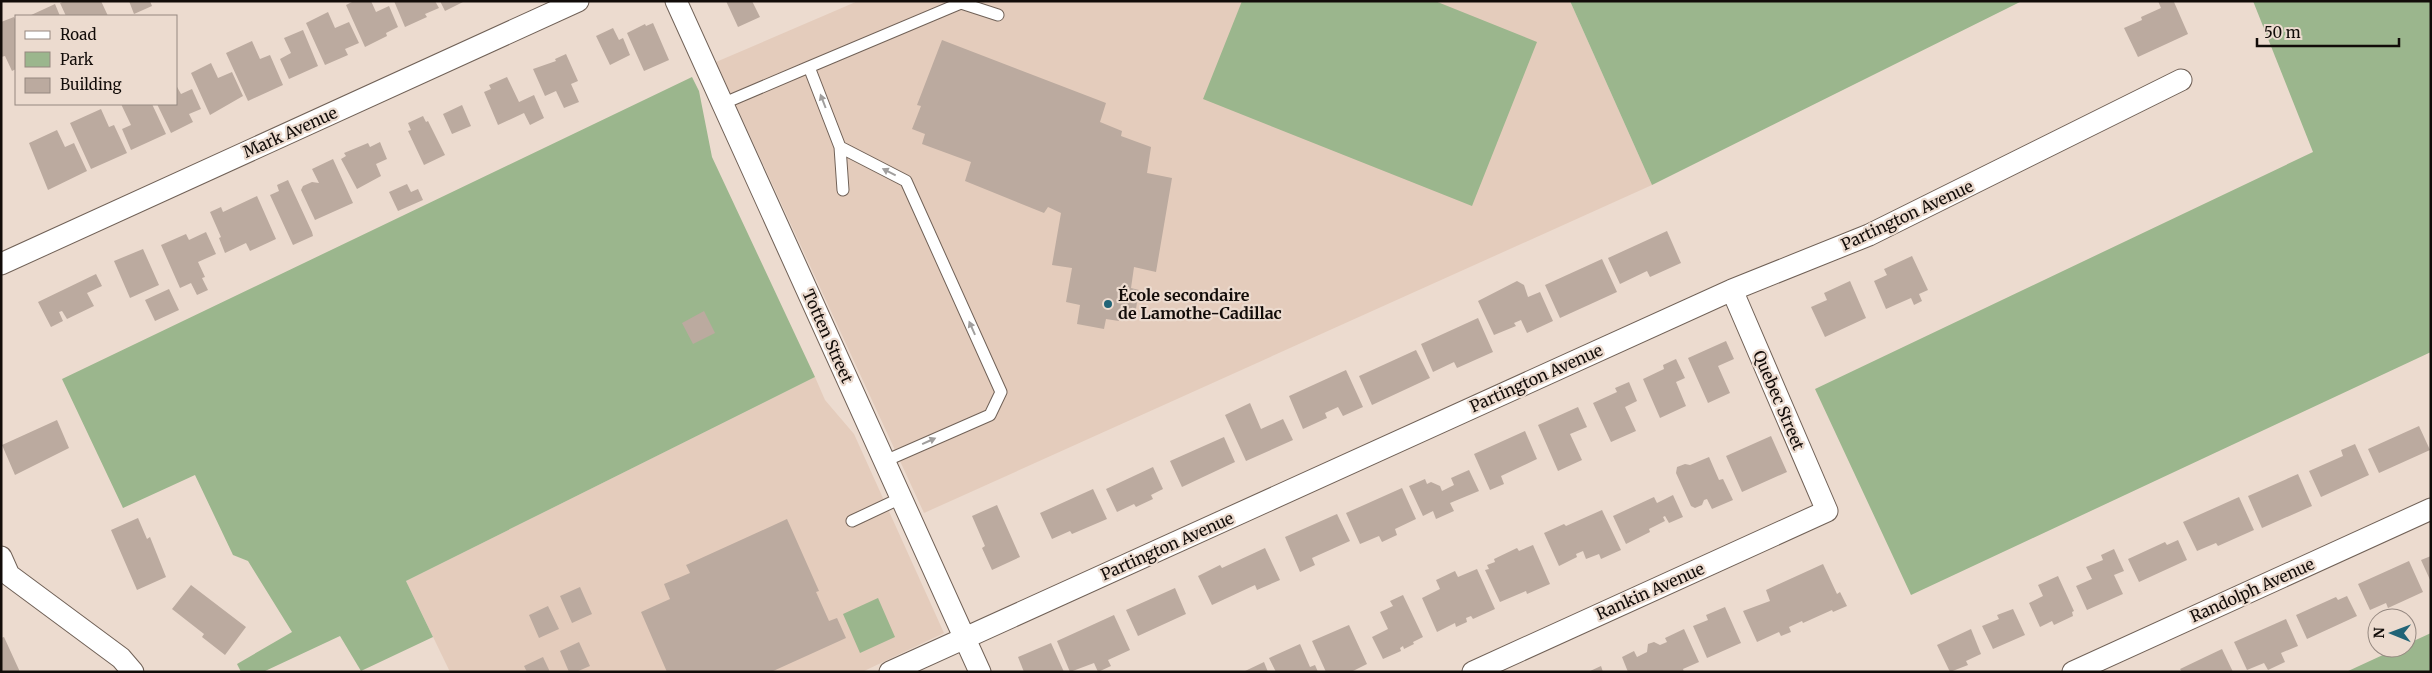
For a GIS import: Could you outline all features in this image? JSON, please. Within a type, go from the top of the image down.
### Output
[{"type":"street","name":"Mark Avenue","points":[[1,264],[578,1]]},
{"type":"street","name":"Totten Street","points":[[676,1],[980,672]]},
{"type":"street","name":"Partington Avenue","points":[[890,672],[1732,290],[1869,235],[2181,80]]},
{"type":"street","name":"Quebec Street","points":[[1732,290],[1827,511]]},
{"type":"street","name":"Randolph Avenue","points":[[2073,672],[2431,509]]},
{"type":"street","name":"Rankin Avenue","points":[[1473,672],[1827,511]]},
{"type":"street","points":[[4,570],[121,658],[133,672]]},
{"type":"lane","points":[[722,104],[961,3],[998,15]]},
{"type":"lane","points":[[809,67],[840,147],[843,190]]},
{"type":"lane","points":[[840,147],[906,181],[1001,392],[990,415],[884,461]]},
{"type":"lane","points":[[852,521],[901,498]]},
{"type":"shaded area","name":"École secondaire de Lamothe-Cadillac","points":[[858,1],[1570,1],[1652,185],[924,513],[716,62]]},
{"type":"shaded area","points":[[815,377],[825,400],[854,434],[944,633],[862,672],[450,672],[406,581]]},
{"type":"green space","points":[[1242,1],[1435,1],[1537,42],[1472,206],[1203,99]]},
{"type":"green space","points":[[1570,1],[2022,1],[1652,185]]},
{"type":"green space","points":[[2253,1],[2431,1],[2431,352],[1911,595],[1815,389],[2313,152]]},
{"type":"green space","points":[[692,77],[699,91],[712,157],[815,377],[406,581],[433,637],[361,671],[340,636],[263,672],[241,672],[237,664],[292,632],[248,561],[233,555],[195,475],[123,508],[62,379]]},
{"type":"green space","points":[[878,598],[895,637],[860,653],[843,614]]},
{"type":"green space","points":[[2431,633],[2431,672],[2346,672],[2376,658],[2417,658],[2417,639]]},
{"type":"building","points":[[65,1],[101,1],[108,15],[66,15],[60,3]]},
{"type":"building","points":[[129,1],[150,1],[152,6],[134,14]]},
{"type":"building","points":[[354,1],[371,1],[376,12],[389,6],[398,27],[386,33],[387,36],[365,47],[346,5]]},
{"type":"building","points":[[394,1],[435,1],[439,8],[425,14],[427,17],[405,27]]},
{"type":"building","points":[[440,1],[465,1],[445,11]]},
{"type":"building","points":[[726,1],[752,1],[760,17],[738,27]]},
{"type":"building","points":[[2158,1],[2174,2],[2188,34],[2138,57],[2124,28],[2142,20],[2141,17],[2161,8]]},
{"type":"building","points":[[55,4],[60,15],[31,15]]},
{"type":"building","points":[[328,12],[335,28],[349,22],[359,43],[345,49],[348,55],[325,65],[306,23]]},
{"type":"building","points":[[14,17],[15,19],[15,70],[12,71],[5,56],[1,57],[1,22]]},
{"type":"building","points":[[653,23],[669,60],[644,71],[627,33],[645,24],[646,26]]},
{"type":"building","points":[[613,28],[619,40],[623,38],[630,55],[610,65],[596,36]]},
{"type":"building","points":[[303,30],[318,66],[289,79],[280,59],[291,53],[284,38]]},
{"type":"building","points":[[942,40],[1106,103],[1100,122],[1122,131],[1121,136],[1151,147],[1147,173],[1172,178],[1156,272],[1134,267],[1131,288],[1139,290],[1135,315],[1120,312],[1119,321],[1106,319],[1104,329],[1077,324],[1080,305],[1066,302],[1072,268],[1052,265],[1061,213],[1048,207],[1044,213],[965,181],[971,162],[922,144],[925,134],[912,129],[921,106],[917,105]]},
{"type":"building","points":[[252,41],[260,59],[270,55],[283,85],[248,101],[226,53]]},
{"type":"building","points":[[566,54],[578,81],[571,84],[579,102],[564,108],[556,91],[545,96],[533,69],[556,61],[555,59]]},
{"type":"building","points":[[211,63],[218,78],[232,72],[243,96],[210,115],[191,73]]},
{"type":"building","points":[[507,77],[519,102],[534,95],[544,118],[530,125],[524,113],[498,125],[484,92],[491,89],[489,85]]},
{"type":"building","points":[[178,89],[181,94],[192,89],[201,109],[189,114],[193,122],[171,133],[157,105],[178,105]]},
{"type":"building","points":[[121,105],[152,105],[166,134],[131,150],[122,129],[131,125]]},
{"type":"building","points":[[462,105],[471,126],[452,134],[443,114]]},
{"type":"building","points":[[101,109],[109,127],[114,125],[127,153],[91,169],[70,123]]},
{"type":"building","points":[[423,116],[426,122],[428,121],[445,155],[424,165],[408,131],[411,130],[408,123]]},
{"type":"building","points":[[57,130],[65,147],[74,143],[87,171],[48,190],[29,143]]},
{"type":"building","points":[[380,142],[387,159],[376,164],[381,176],[357,189],[341,159],[346,156],[344,153],[368,143],[370,147]]},
{"type":"building","points":[[333,159],[353,203],[315,220],[301,190],[303,186],[312,182],[319,183],[312,169]]},
{"type":"building","points":[[288,180],[313,236],[293,245],[270,195],[279,191],[277,185]]},
{"type":"building","points":[[407,184],[411,192],[418,189],[423,200],[398,211],[389,192]]},
{"type":"building","points":[[257,196],[276,239],[250,251],[246,243],[225,253],[219,238],[221,237],[210,212],[221,207],[223,212]]},
{"type":"building","points":[[1667,231],[1681,263],[1650,277],[1647,271],[1620,284],[1608,258]]},
{"type":"building","points":[[206,232],[216,254],[198,262],[205,277],[202,278],[208,290],[197,295],[191,283],[180,288],[161,245],[186,234],[189,240]]},
{"type":"building","points":[[143,249],[159,285],[130,298],[114,261]]},
{"type":"building","points":[[1912,256],[1928,290],[1919,294],[1922,301],[1914,305],[1911,298],[1886,309],[1874,281],[1887,275],[1884,269]]},
{"type":"building","points":[[1602,259],[1617,292],[1560,318],[1545,285]]},
{"type":"building","points":[[96,274],[102,286],[87,293],[94,306],[67,319],[62,311],[59,312],[63,321],[51,327],[38,302]]},
{"type":"building","points":[[1517,281],[1524,285],[1528,297],[1540,292],[1553,321],[1527,333],[1521,320],[1514,323],[1516,326],[1494,335],[1478,301]]},
{"type":"building","points":[[1850,281],[1866,318],[1825,337],[1811,307],[1827,300],[1824,293]]},
{"type":"building","points":[[169,289],[179,310],[155,321],[145,300]]},
{"type":"building","points":[[704,311],[715,333],[693,344],[682,323]]},
{"type":"building","points":[[1478,318],[1493,352],[1457,368],[1454,362],[1433,372],[1421,344]]},
{"type":"building","points":[[1726,341],[1734,359],[1718,366],[1730,393],[1708,403],[1688,358]]},
{"type":"building","points":[[1416,350],[1430,378],[1372,405],[1359,376]]},
{"type":"building","points":[[1676,359],[1685,378],[1676,382],[1686,406],[1660,418],[1643,379],[1664,369],[1663,365]]},
{"type":"building","points":[[1346,370],[1363,407],[1343,416],[1338,407],[1325,413],[1327,418],[1303,429],[1289,396]]},
{"type":"building","points":[[1629,382],[1637,401],[1625,407],[1636,431],[1611,442],[1593,403],[1617,392],[1615,388]]},
{"type":"building","points":[[1250,403],[1261,429],[1283,419],[1293,440],[1246,461],[1225,415]]},
{"type":"building","points":[[1578,407],[1587,427],[1570,434],[1582,460],[1558,471],[1538,425]]},
{"type":"building","points":[[57,420],[69,448],[15,475],[2,445]]},
{"type":"building","points":[[2419,426],[2430,450],[2379,473],[2368,449]]},
{"type":"building","points":[[1525,431],[1537,459],[1501,476],[1504,484],[1490,490],[1474,454]]},
{"type":"building","points":[[1771,436],[1787,472],[1742,492],[1726,456]]},
{"type":"building","points":[[1224,437],[1235,462],[1182,487],[1170,461]]},
{"type":"building","points":[[2355,444],[2369,475],[2321,497],[2309,471],[2343,456],[2341,450]]},
{"type":"building","points":[[1709,457],[1719,480],[1723,479],[1733,500],[1712,509],[1707,499],[1704,500],[1702,505],[1695,508],[1691,506],[1676,473],[1677,467],[1685,464],[1690,465]]},
{"type":"building","points":[[1153,467],[1163,489],[1151,495],[1153,499],[1136,507],[1134,504],[1117,512],[1106,489]]},
{"type":"building","points":[[1469,470],[1479,491],[1450,503],[1454,511],[1436,519],[1433,511],[1423,516],[1409,486],[1425,479],[1427,484],[1431,482],[1440,486],[1442,491],[1454,485],[1451,478]]},
{"type":"building","points":[[2298,474],[2312,506],[2262,528],[2248,496]]},
{"type":"building","points":[[1402,488],[1416,519],[1395,529],[1397,535],[1382,542],[1379,536],[1360,544],[1346,513]]},
{"type":"building","points":[[1093,489],[1107,519],[1072,534],[1070,531],[1052,539],[1040,513]]},
{"type":"building","points":[[1673,495],[1683,517],[1669,523],[1665,516],[1663,517],[1665,521],[1649,529],[1650,532],[1626,544],[1613,516],[1654,497],[1657,503]]},
{"type":"building","points":[[2239,497],[2254,530],[2218,546],[2216,543],[2197,551],[2183,522]]},
{"type":"building","points":[[997,505],[1020,557],[992,570],[982,548],[985,546],[972,516]]},
{"type":"building","points":[[1602,510],[1621,550],[1601,559],[1599,554],[1586,559],[1583,551],[1576,554],[1577,557],[1559,566],[1544,533],[1564,524],[1566,526]]},
{"type":"building","points":[[1337,514],[1350,541],[1312,558],[1315,565],[1300,572],[1285,537]]},
{"type":"building","points":[[138,518],[147,539],[150,537],[166,577],[137,590],[111,530]]},
{"type":"building","points":[[787,519],[819,591],[816,592],[829,621],[837,618],[846,638],[771,672],[667,672],[641,612],[670,599],[664,584],[690,573],[686,565]]},
{"type":"building","points":[[2178,540],[2187,560],[2139,582],[2128,559],[2165,542],[2167,545]]},
{"type":"building","points":[[1533,545],[1550,584],[1527,594],[1526,591],[1500,602],[1485,570],[1489,569],[1487,565],[1495,562],[1494,559],[1517,548],[1519,551]]},
{"type":"building","points":[[1265,548],[1280,580],[1257,590],[1255,585],[1212,605],[1198,576],[1220,565],[1222,568]]},
{"type":"building","points":[[2114,549],[2124,571],[2114,575],[2123,594],[2087,610],[2076,586],[2092,579],[2086,567],[2103,560],[2101,555]]},
{"type":"building","points":[[2431,556],[2431,582],[2421,560]]},
{"type":"building","points":[[2409,561],[2423,592],[2388,608],[2386,603],[2375,608],[2369,608],[2358,584]]},
{"type":"building","points":[[1823,564],[1837,594],[1840,592],[1847,606],[1833,612],[1832,610],[1803,623],[1802,621],[1789,627],[1791,632],[1781,636],[1779,632],[1757,642],[1743,611],[1770,601],[1766,590]]},
{"type":"building","points":[[1477,569],[1495,609],[1473,619],[1471,616],[1466,618],[1467,622],[1456,627],[1455,623],[1437,632],[1422,598],[1440,589],[1436,580],[1455,571],[1458,577]]},
{"type":"building","points":[[2058,576],[2074,611],[2072,612],[2073,616],[2054,625],[2052,621],[2040,627],[2029,603],[2043,596],[2038,585]]},
{"type":"building","points":[[191,585],[246,627],[225,655],[202,637],[204,634],[172,609]]},
{"type":"building","points":[[580,587],[592,614],[572,623],[560,596]]},
{"type":"building","points":[[1175,588],[1186,614],[1138,636],[1126,610]]},
{"type":"building","points":[[1403,595],[1423,637],[1413,642],[1414,644],[1404,649],[1403,646],[1400,648],[1401,651],[1383,659],[1372,637],[1388,629],[1380,612],[1393,606],[1390,601]]},
{"type":"building","points":[[2347,596],[2357,616],[2307,639],[2296,615],[2336,597],[2338,600]]},
{"type":"building","points":[[548,606],[559,629],[539,638],[529,615]]},
{"type":"building","points":[[1725,607],[1741,643],[1707,658],[1693,626],[1708,620],[1706,615]]},
{"type":"building","points":[[2013,609],[2025,635],[1993,649],[1982,626],[1999,619],[1997,615]]},
{"type":"building","points":[[1114,615],[1130,650],[1108,660],[1111,666],[1098,672],[1094,663],[1070,672],[1057,641]]},
{"type":"building","points":[[2286,619],[2298,646],[2281,653],[2285,662],[2268,670],[2264,663],[2247,670],[2234,642]]},
{"type":"building","points":[[1349,625],[1367,664],[1351,672],[1326,672],[1312,641]]},
{"type":"building","points":[[1684,629],[1699,662],[1683,669],[1684,672],[1628,672],[1622,657],[1634,651],[1637,657],[1647,652],[1648,644],[1654,642],[1660,645],[1667,642],[1665,638]]},
{"type":"building","points":[[1971,629],[1981,654],[1966,661],[1968,665],[1950,672],[1937,645]]},
{"type":"building","points":[[4,637],[20,672],[1,672],[1,638]]},
{"type":"building","points":[[579,642],[590,666],[576,672],[569,672],[560,651]]},
{"type":"building","points":[[1051,643],[1064,672],[1024,672],[1018,657]]},
{"type":"building","points":[[1300,644],[1310,667],[1315,665],[1318,672],[1276,672],[1269,658]]},
{"type":"building","points":[[2222,649],[2233,672],[2182,672],[2180,669]]},
{"type":"building","points":[[543,657],[550,672],[527,672],[524,666]]},
{"type":"building","points":[[1264,662],[1268,672],[1243,672]]},
{"type":"building","points":[[1601,666],[1603,672],[1588,672]]},
{"type":"place","name":"École secondaire de Lamothe-Cadillac","points":[[1108,304]]}]
